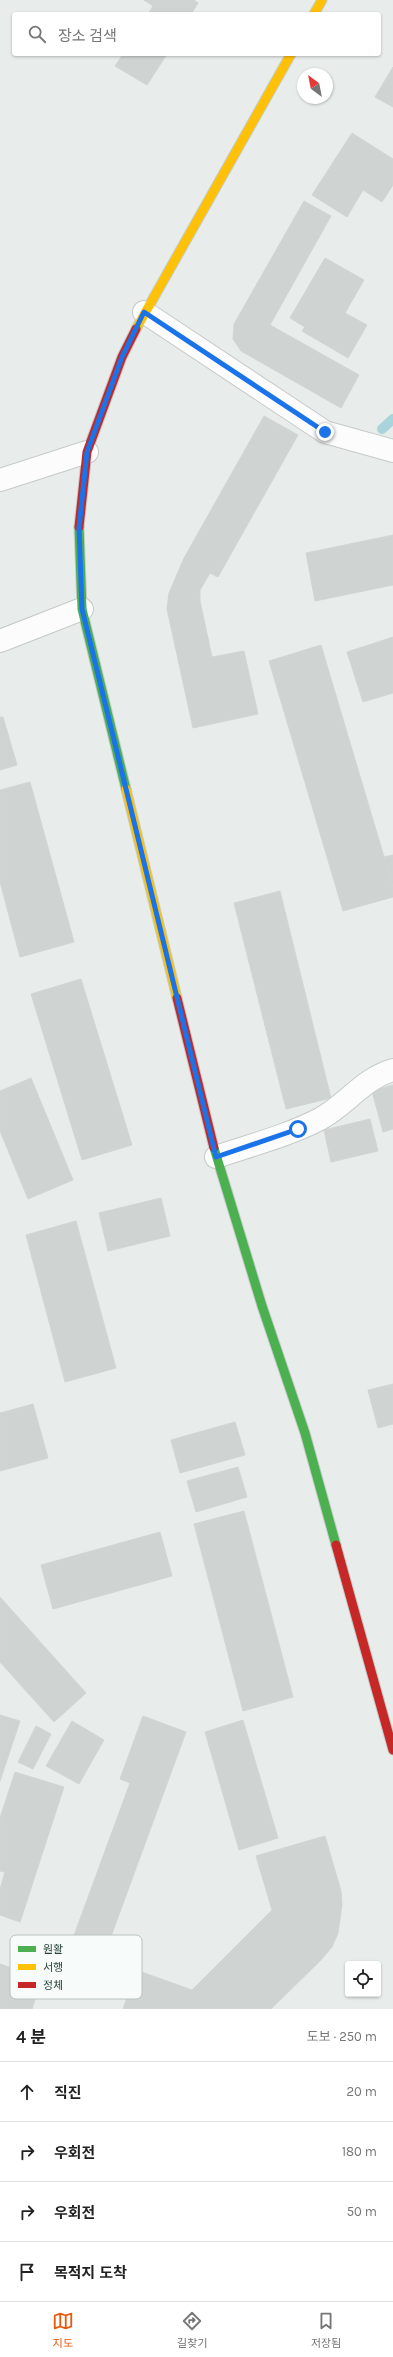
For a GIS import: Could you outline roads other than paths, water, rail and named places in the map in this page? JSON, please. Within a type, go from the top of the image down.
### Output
[{"type":"main road","points":[[315,12],[322,0]]},
{"type":"main road","points":[[290,56],[144,312],[122,357],[87,452],[79,528],[82,609],[216,1157],[262,1306],[305,1433],[393,1750]]},
{"type":"street","points":[[144,312],[325,432],[389,444]]},
{"type":"street","points":[[0,480],[87,452]]},
{"type":"street","points":[[0,641],[82,609]]},
{"type":"street","points":[[216,1157],[298,1129],[320,1119],[342,1105],[362,1086],[380,1074],[393,1070]]},
{"type":"waterway","points":[[382,429],[393,419]]}]
